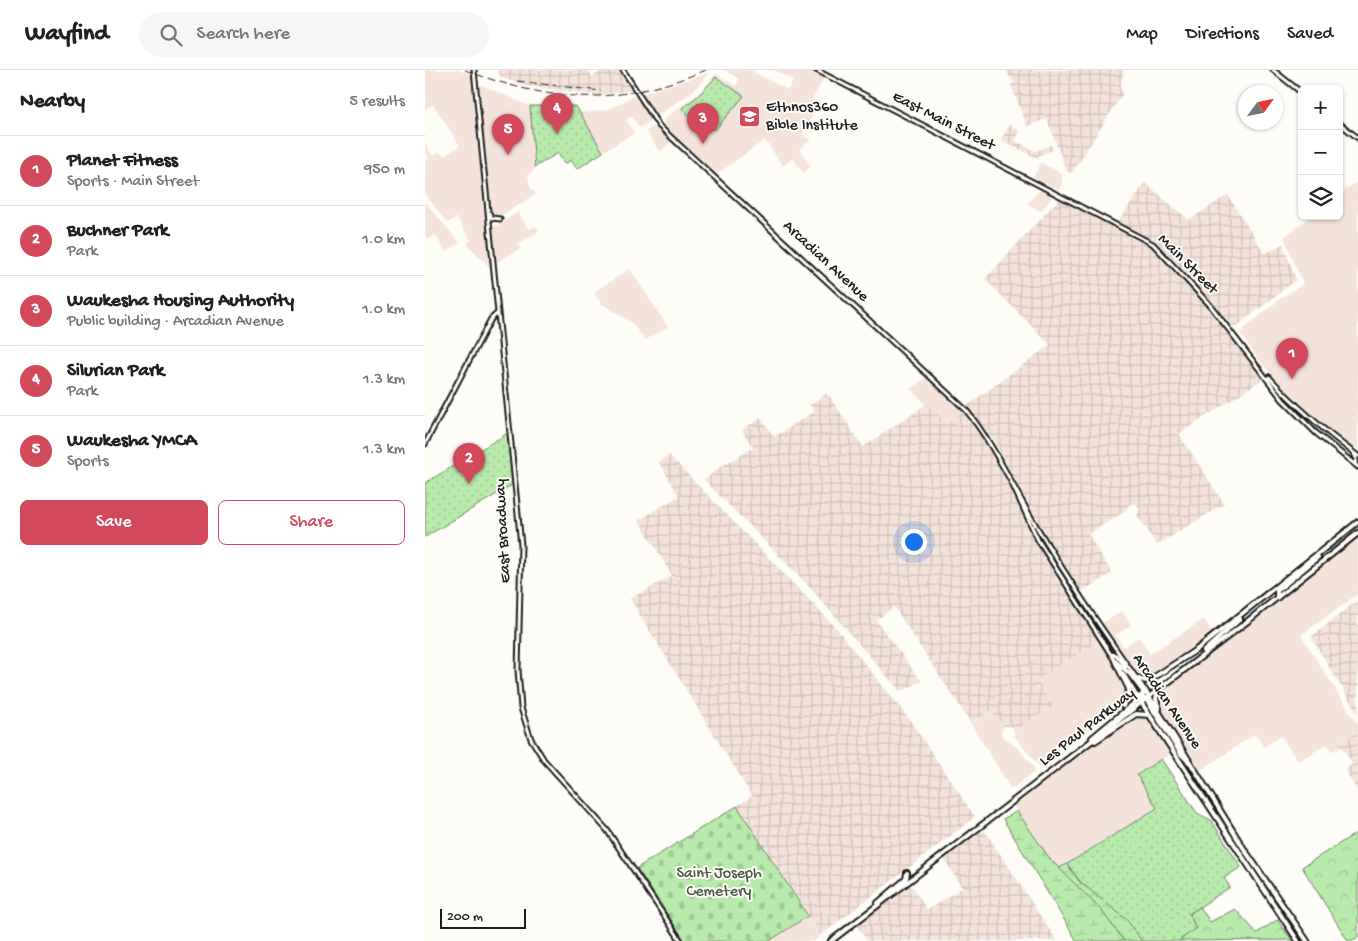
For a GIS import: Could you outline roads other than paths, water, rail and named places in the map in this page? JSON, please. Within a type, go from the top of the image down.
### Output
[{"type":"main road","name":"East Broadway","points":[[474,70],[521,541],[518,687],[524,719],[531,738],[544,760],[607,830],[681,941]]},
{"type":"main road","name":"Arcadian Avenue","points":[[623,70],[659,126],[963,407],[983,432],[1045,541],[1137,678],[1150,715],[1230,840],[1298,941]]},
{"type":"main road","name":"East Main Street","points":[[816,70],[1059,194]]},
{"type":"main road","points":[[1273,70],[1298,90]]},
{"type":"main road","points":[[1343,126],[1358,138]]},
{"type":"main road","name":"Main Street","points":[[1059,194],[1153,244],[1210,306],[1298,415],[1357,464]]},
{"type":"main road","points":[[488,212],[492,218],[500,219]]},
{"type":"main road","points":[[425,444],[491,319],[498,313]]},
{"type":"main road","name":"Main Street","points":[[1253,360],[1291,402],[1358,456]]},
{"type":"main road","points":[[1353,452],[1357,464]]},
{"type":"main road","name":"Arcadian Avenue","points":[[1008,474],[1022,509],[1038,540],[1110,654],[1143,696],[1161,714],[1245,849],[1307,941]]},
{"type":"main road","points":[[1137,678],[1145,681],[1153,678],[1196,650],[1358,522]]},
{"type":"main road","name":"Les Paul Parkway","points":[[831,941],[1084,747],[1101,729],[1143,696],[1159,689],[1357,534]]},
{"type":"main road","points":[[1277,598],[1277,591],[1313,563],[1330,545]]},
{"type":"main road","points":[[1186,668],[1246,611]]},
{"type":"main road","points":[[1110,654],[1116,655],[1131,671]]},
{"type":"main road","points":[[1115,661],[1130,674],[1181,754],[1193,765]]},
{"type":"main road","points":[[1115,661],[1129,690],[1123,706]]},
{"type":"main road","points":[[1159,689],[1156,699],[1161,714]]},
{"type":"main road","points":[[1084,747],[1106,735],[1136,714],[1150,715]]},
{"type":"main road","points":[[869,912],[883,897],[906,879],[907,873]]},
{"type":"railway","points":[[465,70],[528,89],[585,96],[614,95],[643,90],[674,82],[706,70]]},
{"type":"railway","points":[[517,81],[601,91]]},
{"type":"place","name":"Ethnos360 Bible Institute","points":[[750,117]]},
{"type":"place","name":"Silurian Park","points":[[557,134]]},
{"type":"place","name":"Waukesha Housing Authority","points":[[703,144]]},
{"type":"place","name":"Waukesha YMCA","points":[[508,155]]},
{"type":"place","name":"Planet Fitness","points":[[1292,379]]},
{"type":"place","name":"Buchner Park","points":[[469,484]]},
{"type":"park label","name":"Saint Joseph Cemetery","points":[[719,883]]}]
